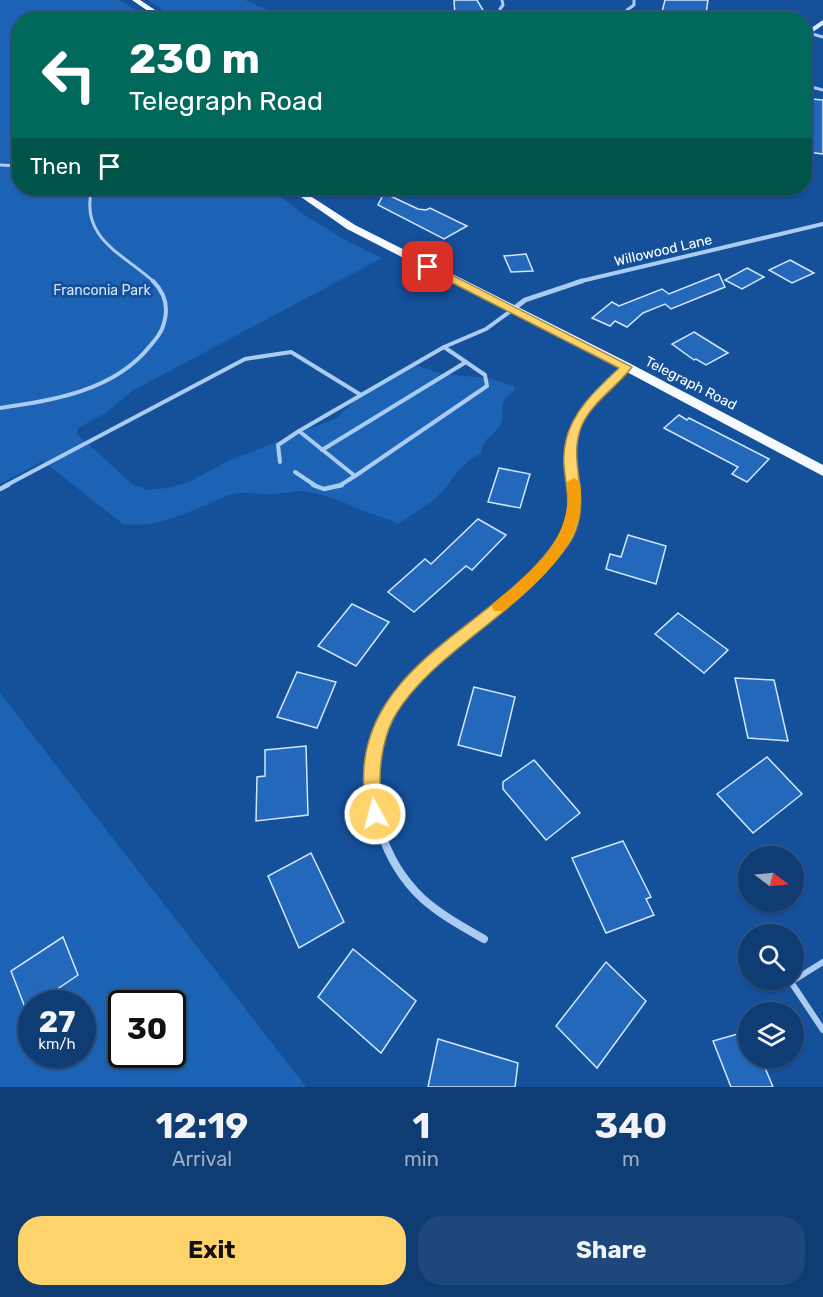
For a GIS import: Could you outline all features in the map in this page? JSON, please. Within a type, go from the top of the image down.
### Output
[{"type":"main road","points":[[135,0],[154,12]]},
{"type":"main road","name":"Telegraph Road","points":[[301,195],[351,226],[627,367],[823,471]]},
{"type":"street","points":[[500,9],[503,5],[502,0]]},
{"type":"street","points":[[627,10],[634,5],[634,0]]},
{"type":"street","name":"Willowood Lane","points":[[512,310],[536,296],[586,279],[823,224]]},
{"type":"street","points":[[484,939],[425,901],[396,868],[375,814],[372,780],[374,756],[382,724],[401,693],[421,672],[526,584],[554,554],[566,536],[573,517],[576,498],[570,456],[571,441],[577,424],[596,397],[627,367]]},
{"type":"lane","points":[[0,408],[52,400],[108,380],[136,361],[151,347],[163,328],[166,317],[163,295],[149,277],[112,251],[100,235],[91,216],[89,204],[91,195]]},
{"type":"lane","points":[[280,462],[278,445],[298,431],[444,347],[486,329],[512,310]]},
{"type":"lane","points":[[295,472],[319,489],[333,490],[488,386],[485,375],[444,347]]},
{"type":"lane","points":[[0,489],[245,359],[291,352],[361,395]]},
{"type":"lane","points":[[322,450],[466,362]]},
{"type":"lane","points":[[298,431],[355,476]]},
{"type":"lane","points":[[823,962],[791,982],[823,1030]]},
{"type":"green space","name":"Franconia Park","points":[[0,0],[119,0],[139,12],[12,12],[12,195],[278,195],[343,239],[382,258],[132,391],[106,413],[78,428],[77,434],[132,484],[148,490],[189,482],[228,461],[337,418],[362,394],[403,368],[419,366],[442,374],[488,378],[514,386],[514,391],[502,405],[503,415],[500,425],[486,440],[481,453],[463,466],[441,493],[398,524],[334,499],[302,491],[275,494],[237,493],[163,521],[137,525],[123,524],[43,461],[0,484]]},
{"type":"green space","points":[[148,0],[245,0],[268,10],[328,12],[166,12]]},
{"type":"green space","points":[[0,693],[306,1087],[0,1087]]},
{"type":"building","points":[[454,0],[477,0],[484,12],[455,12]]},
{"type":"building","points":[[665,0],[708,0],[706,12],[662,12]]},
{"type":"building","points":[[812,99],[823,100],[823,154],[812,153]]},
{"type":"building","points":[[383,195],[388,195],[418,209],[430,208],[467,226],[444,239],[378,205]]},
{"type":"building","points":[[526,254],[533,271],[511,272],[504,256]]},
{"type":"building","points":[[790,260],[814,273],[792,283],[769,270]]},
{"type":"building","points":[[747,268],[764,277],[742,289],[725,280]]},
{"type":"building","points":[[719,274],[725,287],[671,309],[665,304],[643,313],[627,327],[615,321],[610,326],[592,318],[612,302],[619,306],[662,289],[669,294]]},
{"type":"building","points":[[694,332],[728,353],[706,365],[694,360],[672,344]]},
{"type":"building","points":[[679,415],[769,459],[747,482],[732,474],[738,467],[664,428]]},
{"type":"building","points":[[499,468],[530,474],[520,508],[488,502]]},
{"type":"building","points":[[478,519],[506,535],[472,570],[466,566],[414,612],[388,592],[425,559],[431,564]]},
{"type":"building","points":[[628,535],[666,546],[656,584],[606,569],[610,554],[621,557]]},
{"type":"building","points":[[352,604],[389,622],[356,666],[318,646]]},
{"type":"building","points":[[678,613],[728,650],[704,673],[655,634]]},
{"type":"building","points":[[297,672],[336,682],[317,728],[277,717]]},
{"type":"building","points":[[735,678],[774,680],[788,741],[748,738]]},
{"type":"building","points":[[474,687],[515,697],[501,756],[458,745]]},
{"type":"building","points":[[306,746],[308,815],[256,821],[257,777],[265,776],[265,750]]},
{"type":"building","points":[[767,757],[802,794],[753,833],[717,794]]},
{"type":"building","points":[[534,760],[580,813],[546,840],[503,789],[503,782]]},
{"type":"building","points":[[623,841],[651,897],[646,899],[654,915],[606,933],[572,858]]},
{"type":"building","points":[[311,853],[344,922],[299,948],[268,876]]},
{"type":"building","points":[[63,937],[78,975],[56,990],[18,990],[11,971]]},
{"type":"building","points":[[353,949],[416,1001],[381,1053],[318,997]]},
{"type":"building","points":[[606,962],[646,1001],[597,1068],[556,1026]]},
{"type":"building","points":[[738,1034],[738,1068],[765,1068],[773,1087],[731,1087],[713,1041]]},
{"type":"building","points":[[438,1039],[518,1063],[515,1087],[428,1087]]},
{"type":"slow traffic","points":[[499,607],[526,584],[554,554],[566,536],[573,517],[576,498],[574,482]]},
{"type":"route","points":[[375,814],[372,780],[374,756],[382,724],[391,708],[401,693],[421,672],[526,584],[554,554],[566,536],[573,517],[576,498],[570,456],[571,441],[577,424],[586,408],[627,367],[428,267]]}]
